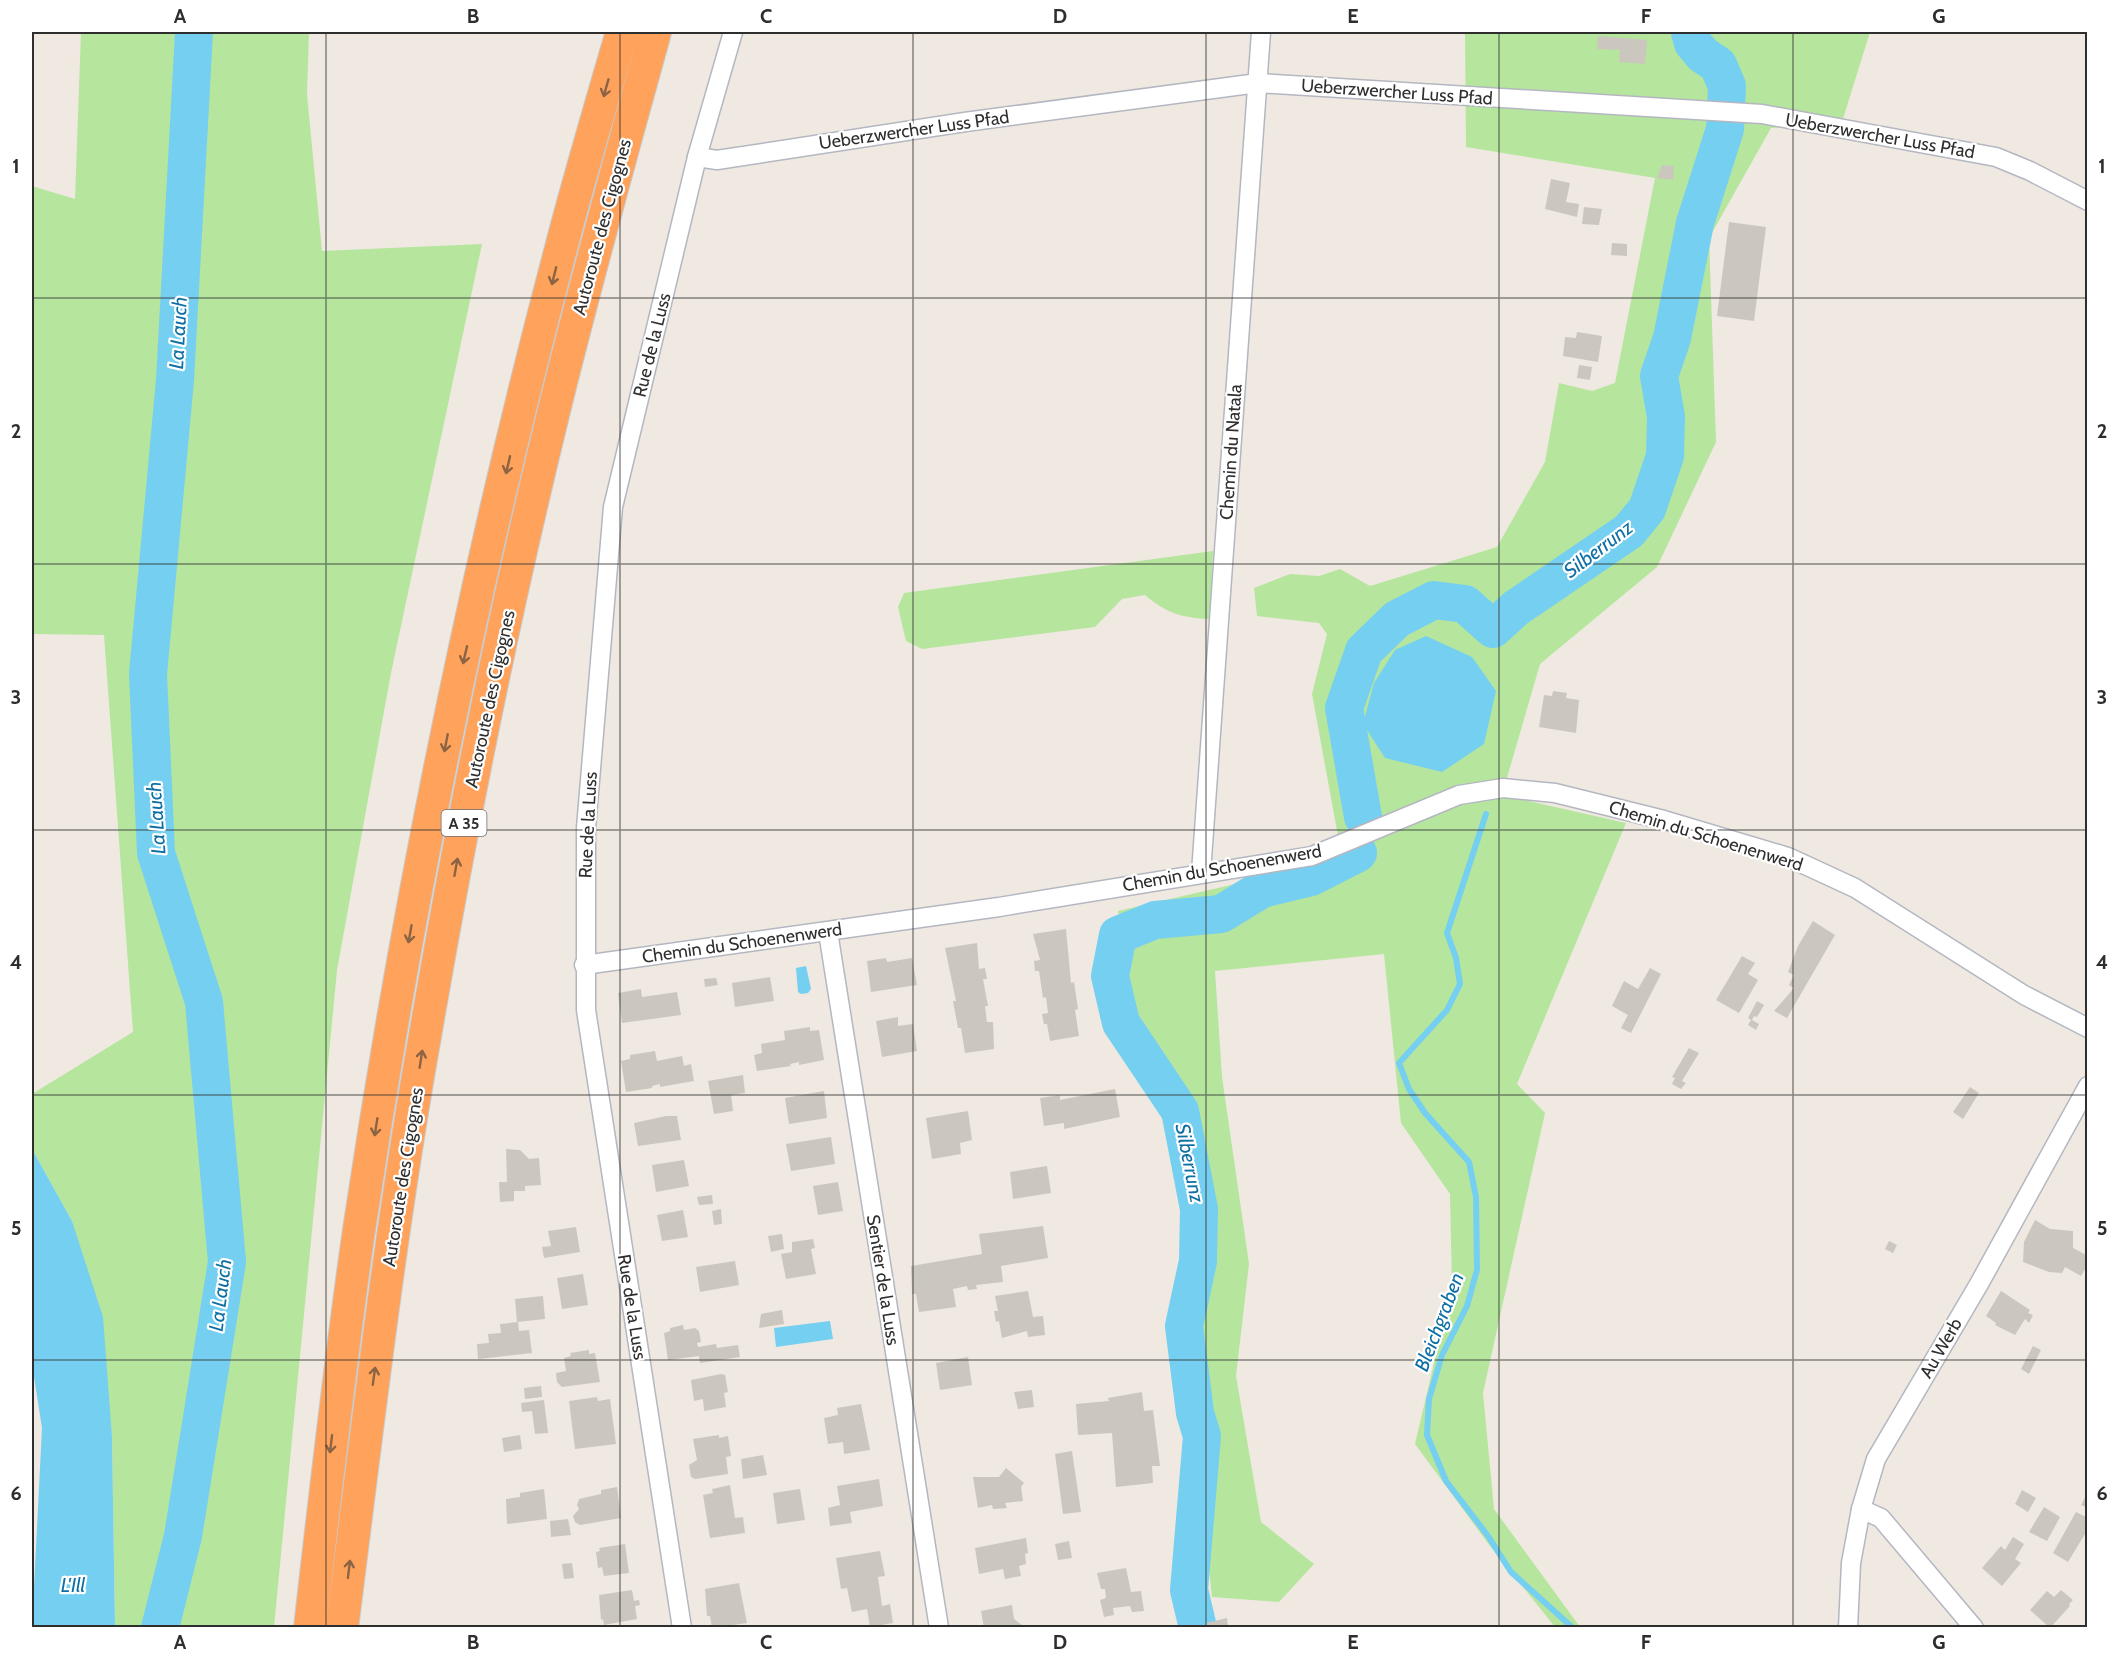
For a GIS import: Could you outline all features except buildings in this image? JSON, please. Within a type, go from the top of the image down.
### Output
[{"type":"highway","name":"Autoroute des Cigognes","points":[[310,1628],[359,1230],[429,829],[458,686],[517,426],[560,252],[622,32]]},
{"type":"highway","name":"Autoroute des Cigognes","points":[[342,1628],[393,1238],[424,1039],[491,687],[549,430],[592,259],[655,32]]},
{"type":"street","name":"Rue de la Luss","points":[[682,1628],[586,1010],[584,965],[586,828],[613,507],[697,157],[733,32]]},
{"type":"street","name":"Chemin du Natala","points":[[1201,873],[1261,32]]},
{"type":"street","name":"Ueberzwercher Luss Pfad","points":[[697,157],[717,160],[965,122],[1258,82],[1457,97],[1741,112],[1996,157],[2030,171],[2088,201]]},
{"type":"street","name":"Chemin du Schoenenwerd","points":[[584,965],[999,907],[1312,856],[1459,795],[1503,788],[1555,793],[1664,820],[1788,857],[1855,888],[2024,995],[2088,1028]]},
{"type":"street","name":"Sentier de la Luss","points":[[828,932],[939,1628]]},
{"type":"street","name":"Au Werb","points":[[1848,1628],[1851,1563],[1861,1509],[1876,1459],[1978,1284],[2088,1086]]},
{"type":"street","points":[[1861,1509],[1881,1518],[1974,1628]]},
{"type":"green space","points":[[81,32],[309,32],[307,94],[322,251],[482,244],[391,673],[337,970],[274,1627],[115,1627],[112,1437],[72,1221],[32,1149],[32,1094],[133,1032],[104,635],[32,634],[32,186],[75,199]]},
{"type":"green space","points":[[1465,32],[1870,32],[1842,122],[1771,128],[1709,238],[1716,442],[1657,567],[1540,664],[1502,795],[1626,823],[1517,1084],[1545,1113],[1483,1393],[1494,1509],[1580,1627],[1555,1627],[1490,1546],[1415,1444],[1452,1287],[1450,1194],[1401,1123],[1384,954],[1215,971],[1222,1077],[1249,1264],[1236,1376],[1261,1522],[1314,1564],[1279,1602],[1212,1597],[1182,1324],[1201,1144],[1136,1052],[1118,911],[1261,878],[1340,847],[1312,694],[1327,634],[1319,623],[1257,616],[1254,588],[1290,574],[1319,576],[1340,569],[1370,586],[1497,547],[1545,462],[1559,383],[1592,391],[1615,383],[1655,178],[1466,147]]},
{"type":"green space","points":[[1213,551],[1210,619],[1175,613],[1145,595],[1122,599],[1095,627],[922,649],[906,641],[898,607],[904,593]]},
{"type":"water","points":[[1426,636],[1472,657],[1496,691],[1484,744],[1442,772],[1385,758],[1363,724],[1374,683],[1395,650]]},
{"type":"water","points":[[806,966],[811,989],[808,993],[801,994],[798,992],[796,968]]},
{"type":"water","name":"L'Ill","points":[[32,1149],[72,1221],[103,1317],[112,1437],[115,1627],[32,1627],[42,1428],[32,1364]]},
{"type":"water","points":[[830,1321],[833,1339],[776,1347],[774,1328]]},
{"type":"waterway","name":"La Lauch","points":[[160,1628],[183,1536],[227,1262],[204,1002],[156,853],[148,674],[175,380],[194,32]]},
{"type":"waterway","name":"Silberrunz","points":[[1363,817],[1344,708],[1364,651],[1397,619],[1434,600],[1465,604],[1493,629],[1516,608],[1629,531],[1647,509],[1665,456],[1666,417],[1659,376],[1672,338],[1695,223],[1725,129],[1727,86],[1718,65],[1703,55],[1693,43],[1690,32]]},
{"type":"waterway","name":"Bleichgraben","points":[[1486,814],[1447,933],[1456,958],[1460,984],[1447,1010],[1399,1063],[1409,1089],[1425,1113],[1469,1162],[1476,1197],[1477,1270],[1467,1306],[1442,1355],[1429,1399],[1427,1435],[1446,1481],[1488,1536],[1511,1572],[1573,1628]]},
{"type":"waterway","name":"Silberrunz","points":[[1198,1628],[1189,1590],[1202,1436],[1195,1413],[1184,1326],[1198,1261],[1199,1209],[1180,1111],[1121,1023],[1110,976],[1118,935],[1155,920],[1221,914],[1262,889],[1311,877],[1358,853]]}]
